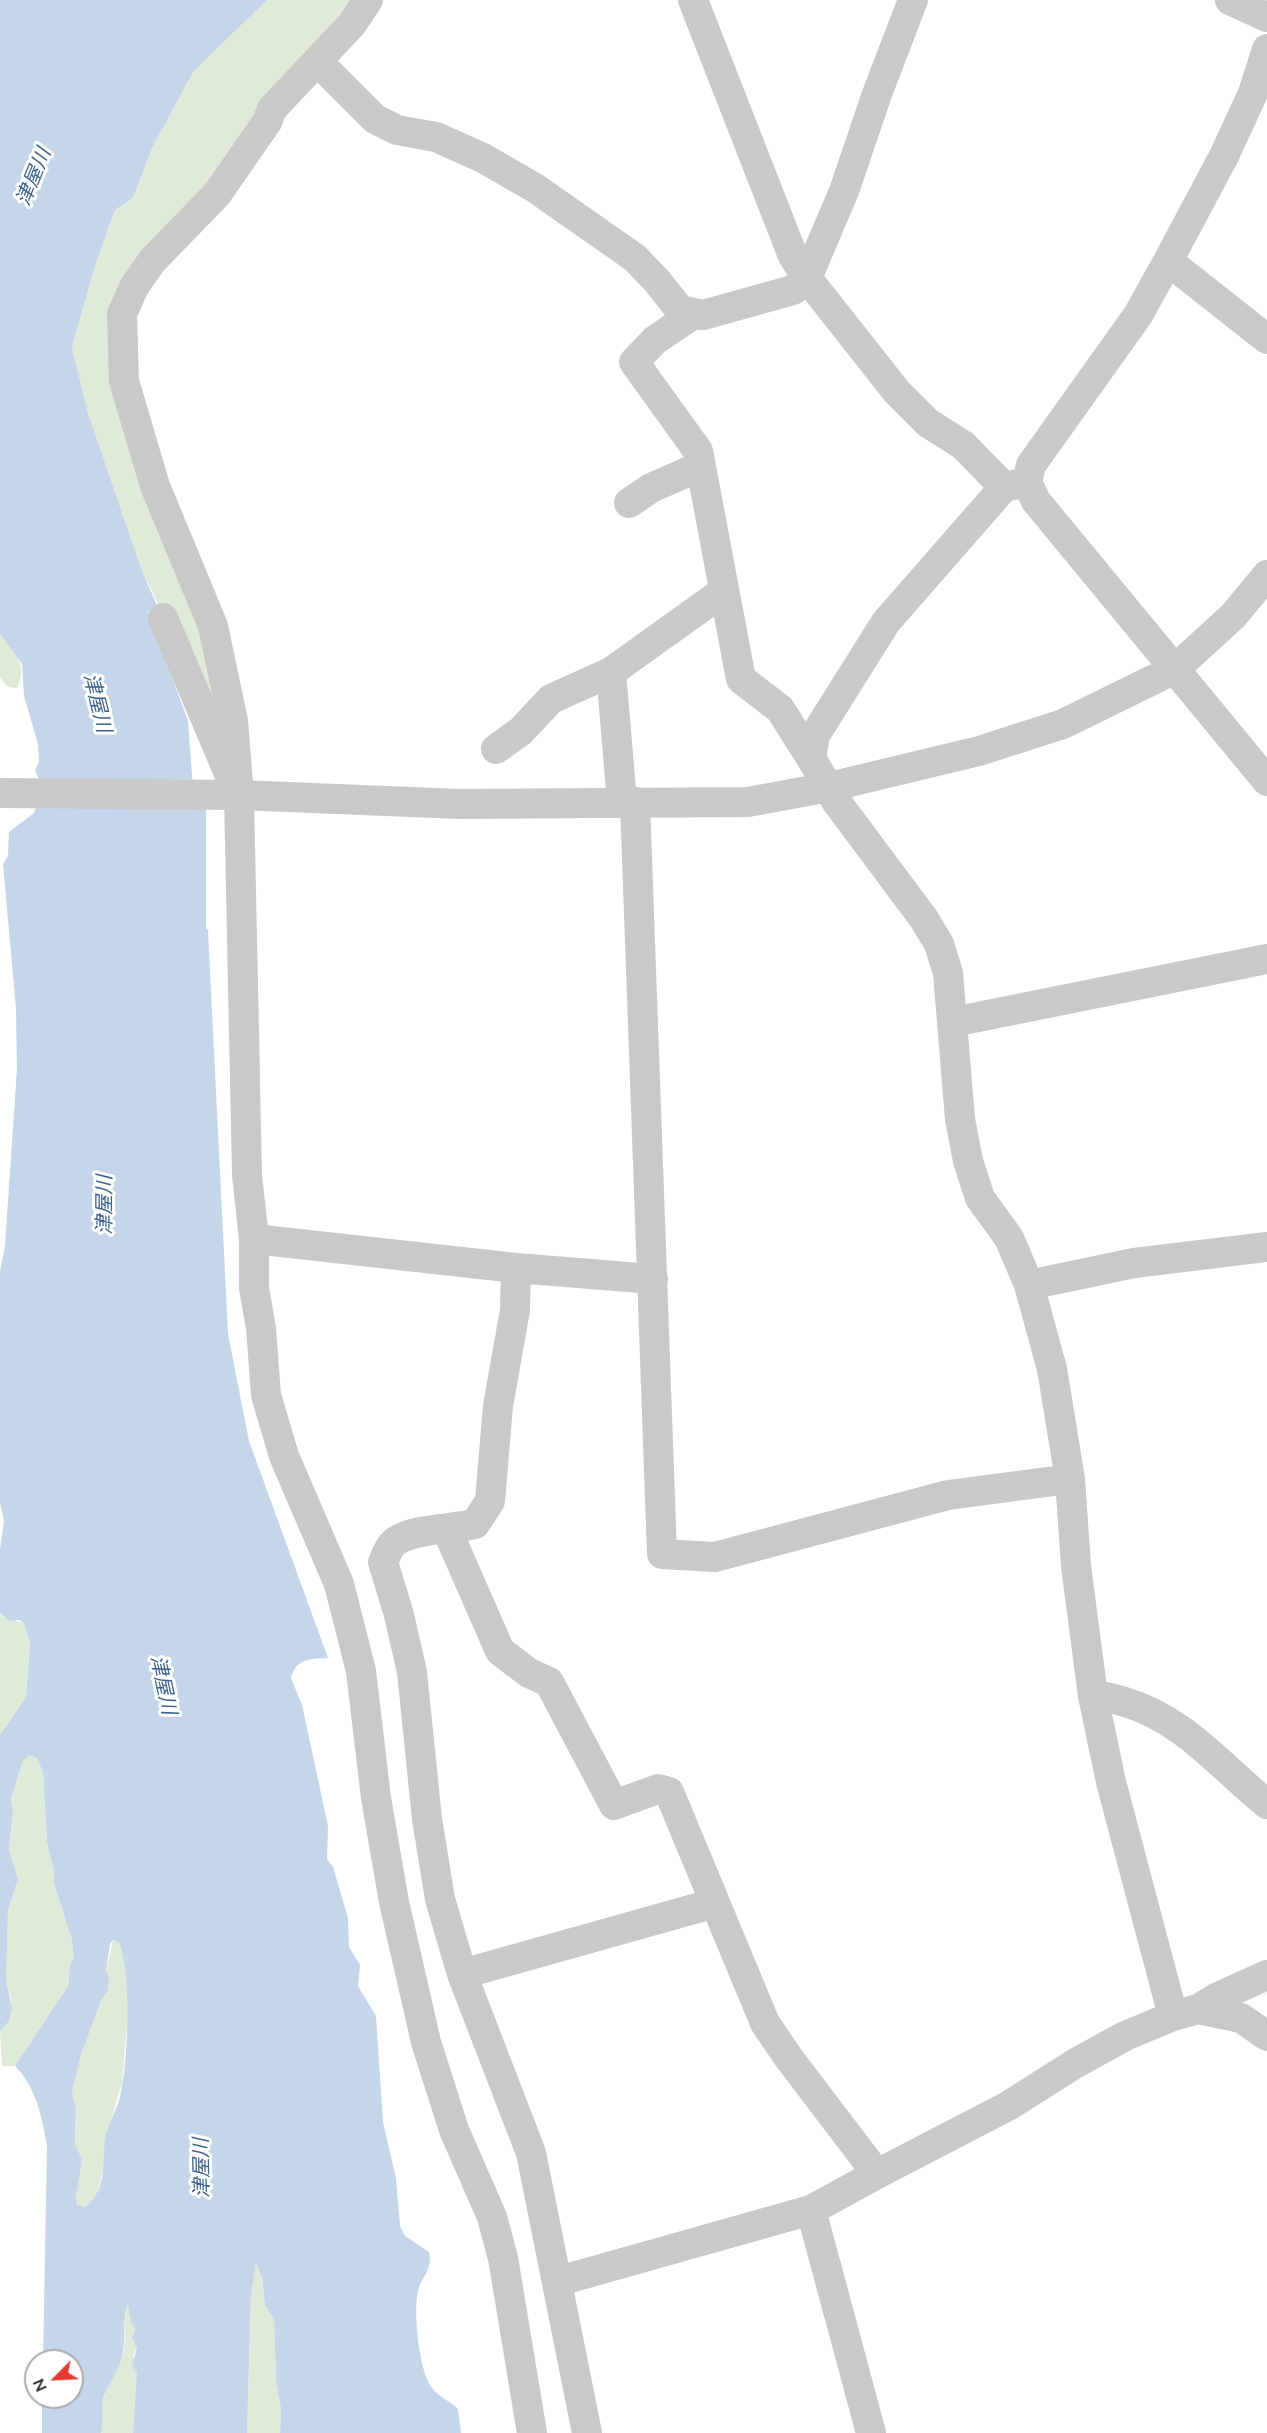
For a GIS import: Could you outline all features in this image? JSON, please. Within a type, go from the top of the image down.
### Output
[{"type":"street","points":[[368,0],[352,24],[272,109],[267,122],[217,194],[152,261],[134,287],[122,314],[121,338],[124,381],[133,419],[155,486],[213,627],[223,660],[233,721],[239,795],[247,1175],[254,1239],[254,1288],[261,1328],[266,1395],[284,1456],[339,1584],[361,1671],[376,1798],[394,1902],[426,2042],[454,2130],[492,2217],[503,2258],[532,2433]]},
{"type":"street","points":[[693,0],[794,256],[807,278],[897,392],[928,423],[963,445],[1036,501],[1267,781]]},
{"type":"street","points":[[316,61],[375,119],[397,130],[436,137],[483,158],[535,188],[634,258],[657,280],[680,310],[692,315],[703,315],[793,290],[807,278],[844,191],[877,94],[913,0]]},
{"type":"street","points":[[1230,0],[1267,17]]},
{"type":"street","points":[[811,758],[815,735],[886,622],[923,576],[1016,484],[1138,315],[1224,156],[1253,93],[1267,49]]},
{"type":"street","points":[[1168,261],[1267,339]]},
{"type":"street","points":[[692,315],[655,340],[634,362],[698,451],[741,679],[780,708],[836,801],[939,944],[948,973],[960,1119],[968,1161],[980,1198],[1009,1238],[1029,1285],[1052,1370],[1071,1479],[1076,1566],[1093,1696],[1111,1782],[1185,2013]]},
{"type":"street","points":[[629,503],[651,488],[701,466]]},
{"type":"street","points":[[0,793],[239,795],[460,804],[748,802],[829,787],[979,751],[1063,724],[1175,669],[1233,616],[1267,575]]},
{"type":"street","points":[[496,749],[521,731],[551,699],[611,672],[724,591]]},
{"type":"street","points":[[163,618],[198,706],[239,795]]},
{"type":"street","points":[[611,672],[629,802],[653,1279],[662,1554],[715,1557],[948,1496],[1071,1479]]},
{"type":"street","points":[[953,1022],[1267,959]]},
{"type":"street","points":[[254,1239],[516,1268],[653,1279]]},
{"type":"street","points":[[1029,1285],[1134,1263],[1267,1247]]},
{"type":"street","points":[[516,1268],[515,1310],[498,1406],[490,1501],[475,1524],[447,1530],[414,1532],[393,1542],[383,1562],[399,1615],[412,1672],[427,1819],[440,1899],[462,1974],[531,2153],[559,2281],[587,2433]]},
{"type":"street","points":[[447,1530],[500,1651],[529,1673],[549,1683],[614,1805],[658,1789],[669,1792],[765,2023],[877,2174]]},
{"type":"street","points":[[1093,1696],[1102,1695],[1149,1709],[1174,1724],[1216,1756],[1267,1804]]},
{"type":"street","points":[[462,1974],[715,1903]]},
{"type":"street","points":[[559,2281],[811,2210],[998,2112],[1076,2063],[1125,2036],[1185,2013],[1267,1975]]},
{"type":"street","points":[[1185,2013],[1241,2018],[1267,2036]]},
{"type":"street","points":[[811,2210],[871,2433]]},
{"type":"green space","points":[[267,0],[357,0],[115,335],[204,624],[231,758],[141,568],[88,413],[72,347],[96,263],[115,210],[133,198],[152,148],[193,72]]},
{"type":"green space","points":[[0,634],[21,665],[17,688],[8,687],[0,678]]},
{"type":"green space","points":[[0,1613],[3,1617],[24,1623],[30,1644],[26,1697],[0,1735]]},
{"type":"green space","points":[[29,1755],[37,1758],[43,1772],[47,1842],[54,1873],[54,1884],[72,1940],[74,1958],[70,1964],[68,1986],[15,2066],[2,2066],[0,2032],[9,2021],[11,1999],[6,1979],[8,1911],[18,1879],[9,1848],[13,1814],[11,1798],[23,1761]]},
{"type":"green space","points":[[113,1940],[119,1942],[124,1953],[129,2001],[122,2083],[105,2140],[105,2162],[96,2199],[85,2207],[77,2205],[76,2199],[82,2159],[75,2144],[76,2106],[72,2093],[81,2055],[101,1999],[108,1991],[109,1977],[106,1971]]},
{"type":"green space","points":[[256,2262],[262,2278],[265,2305],[274,2319],[276,2381],[281,2410],[280,2433],[247,2433],[251,2295]]},
{"type":"green space","points":[[128,2304],[131,2307],[130,2317],[135,2329],[137,2348],[133,2356],[138,2372],[133,2433],[101,2433],[104,2397],[124,2350]]},
{"type":"water","name":"津屋川","points":[[0,0],[267,0],[193,72],[152,148],[133,198],[115,210],[96,263],[72,347],[88,413],[141,568],[158,608],[148,612],[188,721],[193,788],[206,803],[206,928],[208,930],[228,1334],[249,1441],[328,1658],[310,1659],[300,1663],[293,1671],[291,1678],[302,1705],[328,1826],[327,1859],[333,1867],[348,1918],[349,1947],[360,1965],[358,1986],[376,2016],[383,2122],[396,2178],[400,2226],[405,2236],[429,2252],[430,2264],[418,2291],[416,2313],[421,2356],[427,2380],[432,2388],[458,2409],[461,2433],[280,2433],[281,2410],[276,2381],[274,2319],[265,2305],[262,2278],[256,2262],[251,2295],[247,2433],[133,2433],[137,2372],[132,2365],[137,2348],[132,2338],[135,2329],[131,2322],[128,2304],[122,2358],[104,2396],[101,2433],[42,2433],[42,2409],[84,2409],[84,2349],[43,2349],[47,2146],[33,2093],[15,2066],[68,1986],[70,1964],[74,1958],[72,1940],[54,1884],[54,1873],[47,1842],[43,1772],[37,1758],[29,1755],[23,1761],[11,1798],[13,1814],[9,1848],[18,1879],[8,1911],[6,1979],[12,2008],[9,2021],[0,2032],[0,1735],[26,1697],[30,1644],[24,1623],[19,1620],[9,1621],[0,1613],[0,1549],[4,1521],[0,1503],[0,1272],[5,1245],[17,1069],[16,1009],[3,864],[8,856],[9,832],[34,813],[43,788],[35,770],[39,762],[38,744],[24,696],[22,664],[0,634]],"holes":[[[113,1940],[119,1942],[127,1996],[127,2041],[123,2081],[120,2097],[106,2134],[100,2185],[92,2201],[85,2207],[77,2205],[76,2199],[82,2159],[75,2144],[76,2106],[72,2093],[81,2055],[101,2000],[108,1991],[109,1977],[106,1971],[110,1944]]]}]
